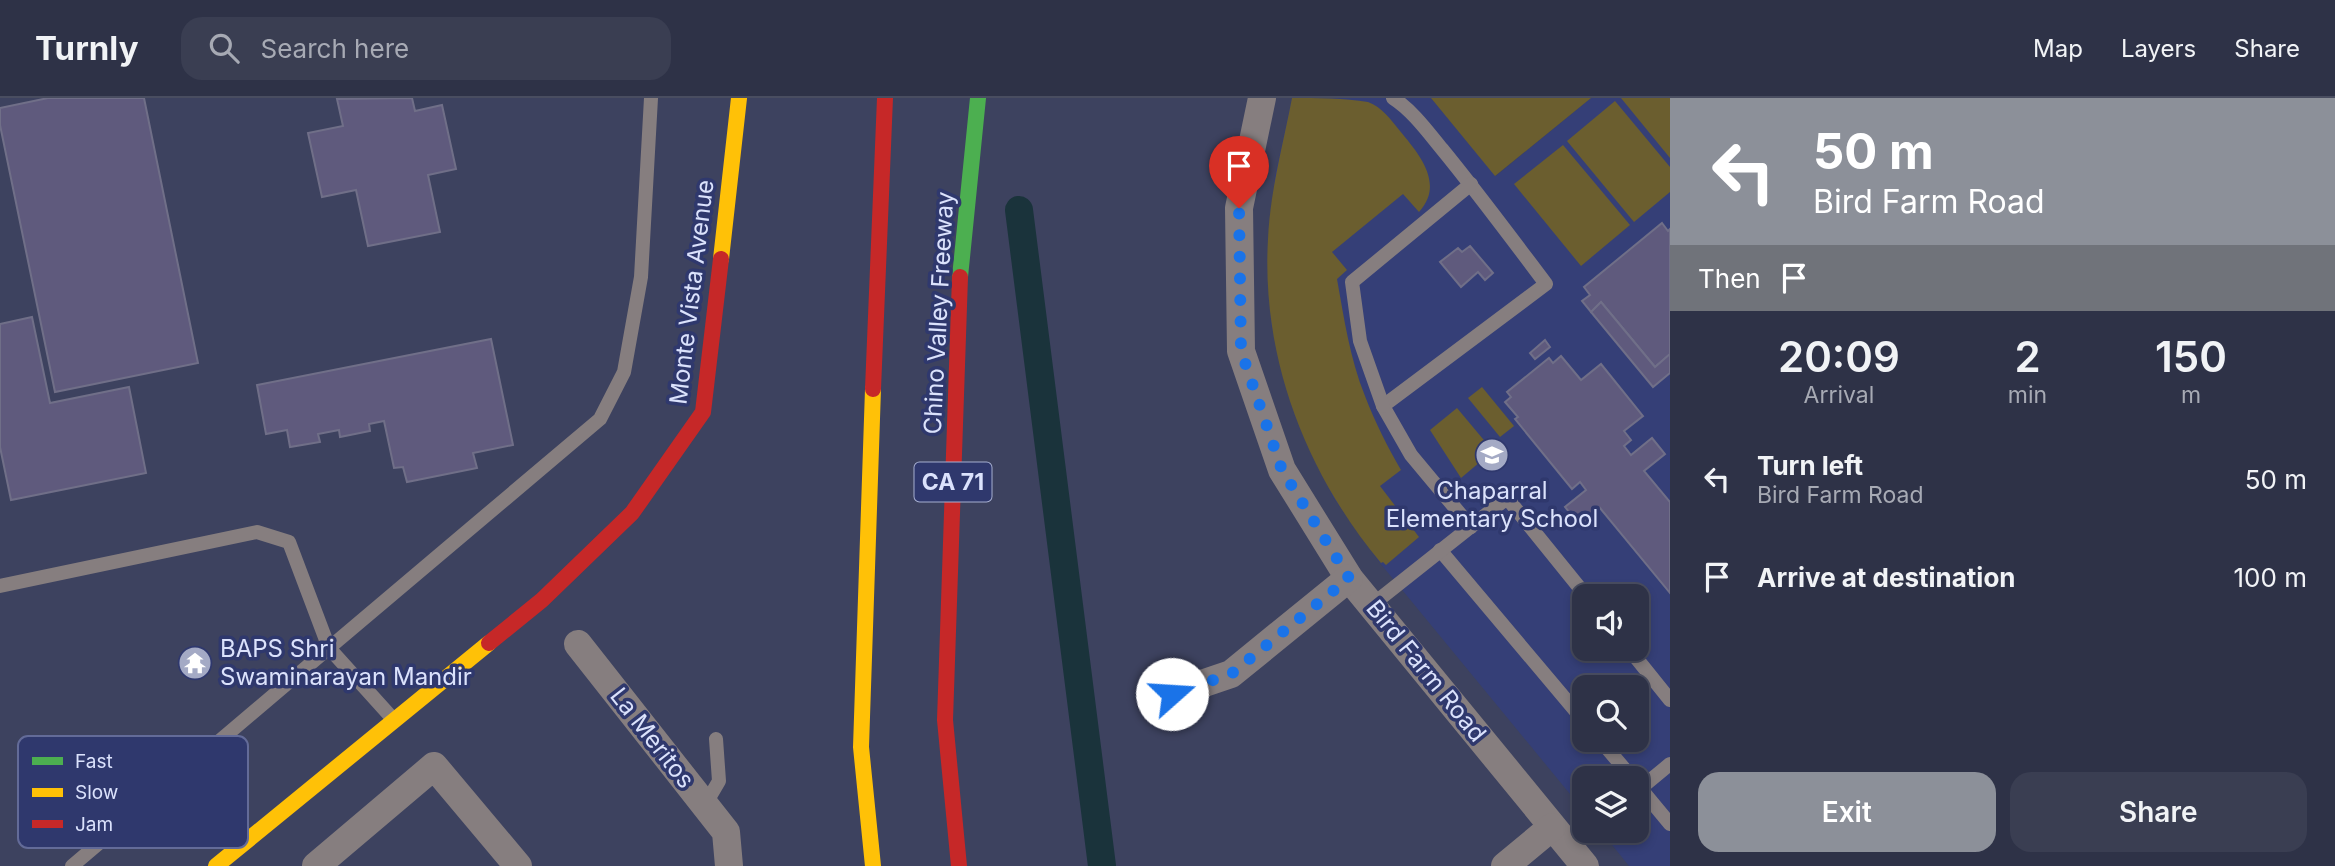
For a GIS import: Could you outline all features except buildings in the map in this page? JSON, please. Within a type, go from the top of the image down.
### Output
[{"type":"main road","name":"Monte Vista Avenue","points":[[248,840],[542,600],[632,513],[703,412],[739,98]]},
{"type":"main road","points":[[873,866],[861,747],[881,139],[885,98]]},
{"type":"main road","name":"Chino Valley Freeway","points":[[959,866],[945,720],[960,264],[978,98]]},
{"type":"main road","name":"Monte Vista Avenue","points":[[216,866],[238,848]]},
{"type":"street","name":"Bird Farm Road","points":[[1262,98],[1239,208],[1241,351],[1282,470],[1349,578],[1572,841]]},
{"type":"street","points":[[1172,694],[1231,674],[1349,578]]},
{"type":"street","name":"La Meritos","points":[[578,644],[726,832],[729,866]]},
{"type":"street","points":[[316,866],[434,766],[518,866]]},
{"type":"street","points":[[1505,866],[1574,843]]},
{"type":"lane","points":[[225,736],[600,419],[624,372],[641,277],[650,98]]},
{"type":"lane","points":[[1383,406],[1546,284],[1471,184],[1432,137],[1401,103],[1393,98]]},
{"type":"lane","points":[[1471,184],[1352,282],[1360,341],[1383,406],[1411,455],[1471,527]]},
{"type":"lane","points":[[1372,605],[1507,498],[1576,584]]},
{"type":"lane","points":[[0,586],[257,532],[289,542],[329,648],[394,720]]},
{"type":"lane","points":[[1440,550],[1572,707]]},
{"type":"lane","points":[[1639,661],[1670,700]]},
{"type":"lane","points":[[705,805],[719,781],[716,739]]},
{"type":"lane","points":[[1609,752],[1620,766]]},
{"type":"lane","points":[[1649,778],[1670,764]]},
{"type":"lane","points":[[1649,801],[1670,824]]},
{"type":"lane","points":[[72,866],[93,848]]},
{"type":"shaded area","name":"Chaparral Elementary School","points":[[1292,98],[1431,98],[1496,176],[1591,98],[1670,98],[1670,866],[1629,866],[1611,843],[1649,843],[1649,766],[1572,766],[1572,796],[1380,563],[1333,497],[1294,413],[1271,324],[1268,247],[1275,176]]},
{"type":"shaded area","points":[[1292,98],[1350,100],[1373,104],[1386,114],[1415,149],[1429,180],[1430,191],[1419,212],[1403,194],[1332,252],[1347,270],[1337,279],[1355,368],[1377,425],[1401,470],[1380,486],[1419,537],[1386,565],[1381,563],[1354,528],[1310,452],[1281,370],[1272,327],[1268,283],[1269,221]]},
{"type":"shaded area","points":[[1431,98],[1591,98],[1495,176]]},
{"type":"shaded area","points":[[1621,98],[1670,98],[1670,158]]},
{"type":"shaded area","points":[[1615,101],[1670,167],[1670,192],[1634,222],[1567,141]]},
{"type":"shaded area","points":[[1563,145],[1630,225],[1581,266],[1514,184]]},
{"type":"shaded area","points":[[1482,387],[1514,426],[1500,437],[1468,398]]},
{"type":"shaded area","points":[[1457,408],[1493,451],[1461,478],[1430,430]]},
{"type":"waterway","points":[[1019,210],[1102,866]]},
{"type":"traffic: fast","points":[[960,277],[978,98]]},
{"type":"traffic: slow","points":[[721,259],[739,98]]},
{"type":"traffic: slow","points":[[873,389],[861,747],[873,866]]},
{"type":"traffic: slow","points":[[248,840],[489,643]]},
{"type":"traffic: slow","points":[[216,866],[238,848]]},
{"type":"traffic: jam","points":[[873,389],[885,98]]},
{"type":"traffic: jam","points":[[489,643],[542,600],[632,513],[703,412],[721,259]]},
{"type":"traffic: jam","points":[[959,866],[945,720],[960,277]]},
{"type":"place","name":"Chaparral Elementary School","points":[[1492,455]]},
{"type":"place","name":"BAPS Shri Swaminarayan Mandir","points":[[195,663]]},
{"type":"route","points":[[1172,694],[1231,674],[1349,578],[1282,470],[1241,351],[1239,208]]}]
